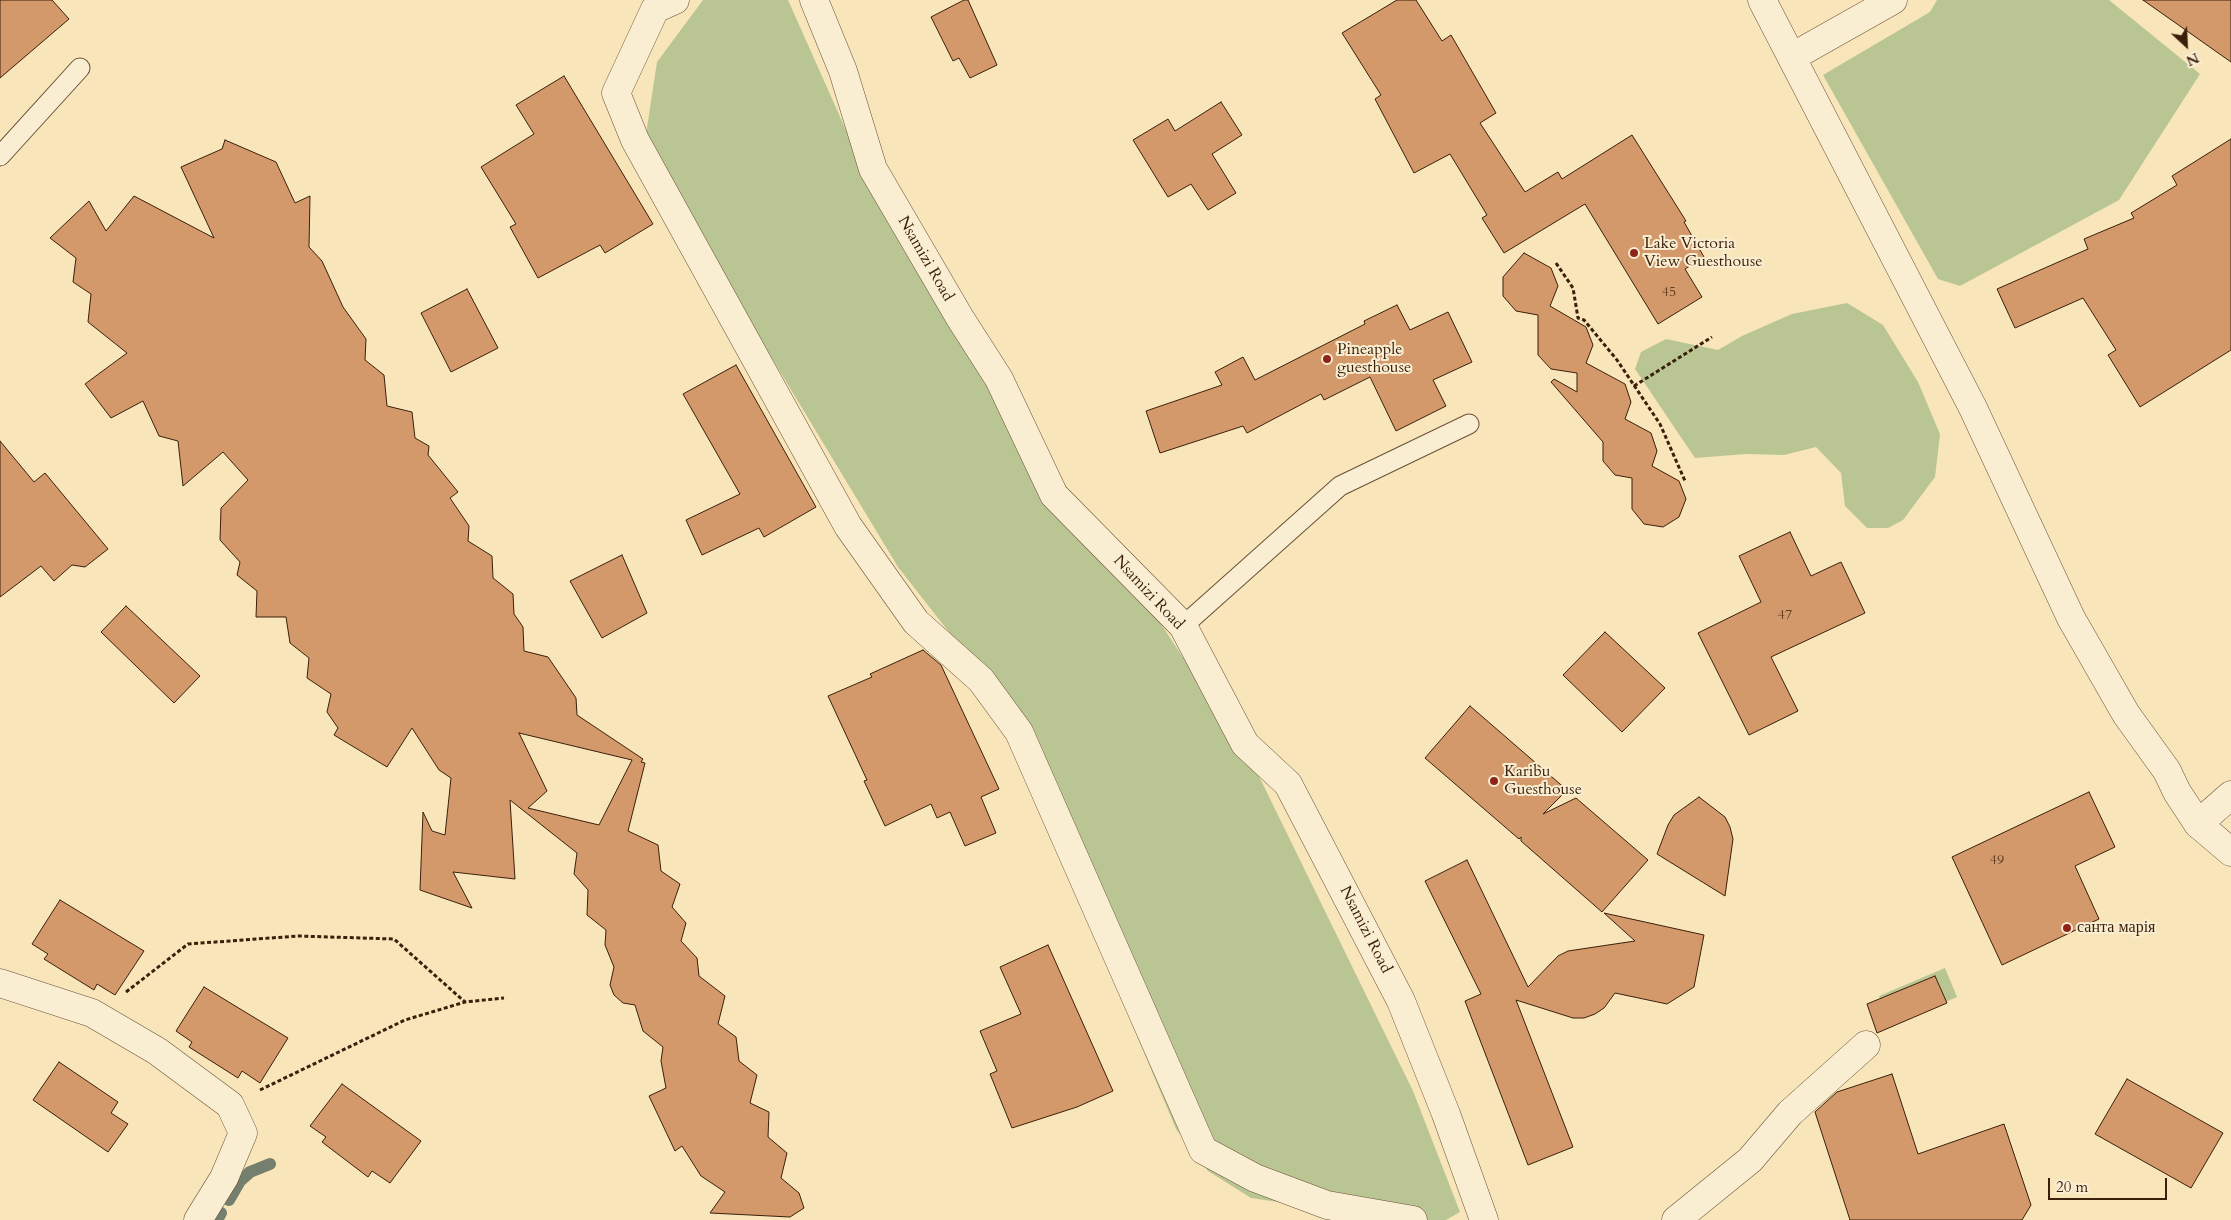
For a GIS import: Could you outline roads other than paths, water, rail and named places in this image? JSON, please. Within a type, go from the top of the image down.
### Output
[{"type":"street","points":[[675,0],[655,9],[616,93],[635,140],[848,526],[916,622],[982,680],[1019,732],[1203,1150],[1327,1213],[1413,1220]]},
{"type":"street","name":"Nsamizi Road","points":[[814,0],[843,71],[873,169],[955,310],[999,379],[1054,495],[1183,626],[1245,744],[1288,784],[1401,1000],[1446,1114],[1484,1220]]},
{"type":"street","points":[[1762,0],[1973,408],[2071,618],[2126,714],[2167,771],[2177,792],[2198,824],[2231,852]]},
{"type":"street","points":[[1792,58],[1893,0]]},
{"type":"street","points":[[2198,824],[2231,795]]},
{"type":"street","points":[[0,982],[92,1013],[157,1051],[230,1104],[243,1133],[224,1178],[198,1220]]},
{"type":"street","points":[[1676,1220],[1750,1160],[1790,1113],[1866,1045]]},
{"type":"lane","points":[[0,156],[80,68]]},
{"type":"lane","points":[[1183,626],[1340,486],[1469,424]]},
{"type":"waterway","points":[[229,1200],[240,1181],[250,1172],[270,1164]]},
{"type":"waterway","points":[[217,1220],[221,1213]]},
{"type":"place","name":"Lake Victoria View Guesthouse","points":[[1634,253]]},
{"type":"place","name":"Pineapple guesthouse","points":[[1327,359]]},
{"type":"place","name":"Karibu Guesthouse","points":[[1494,781]]},
{"type":"place","name":"санта марія","points":[[2067,928]]}]
